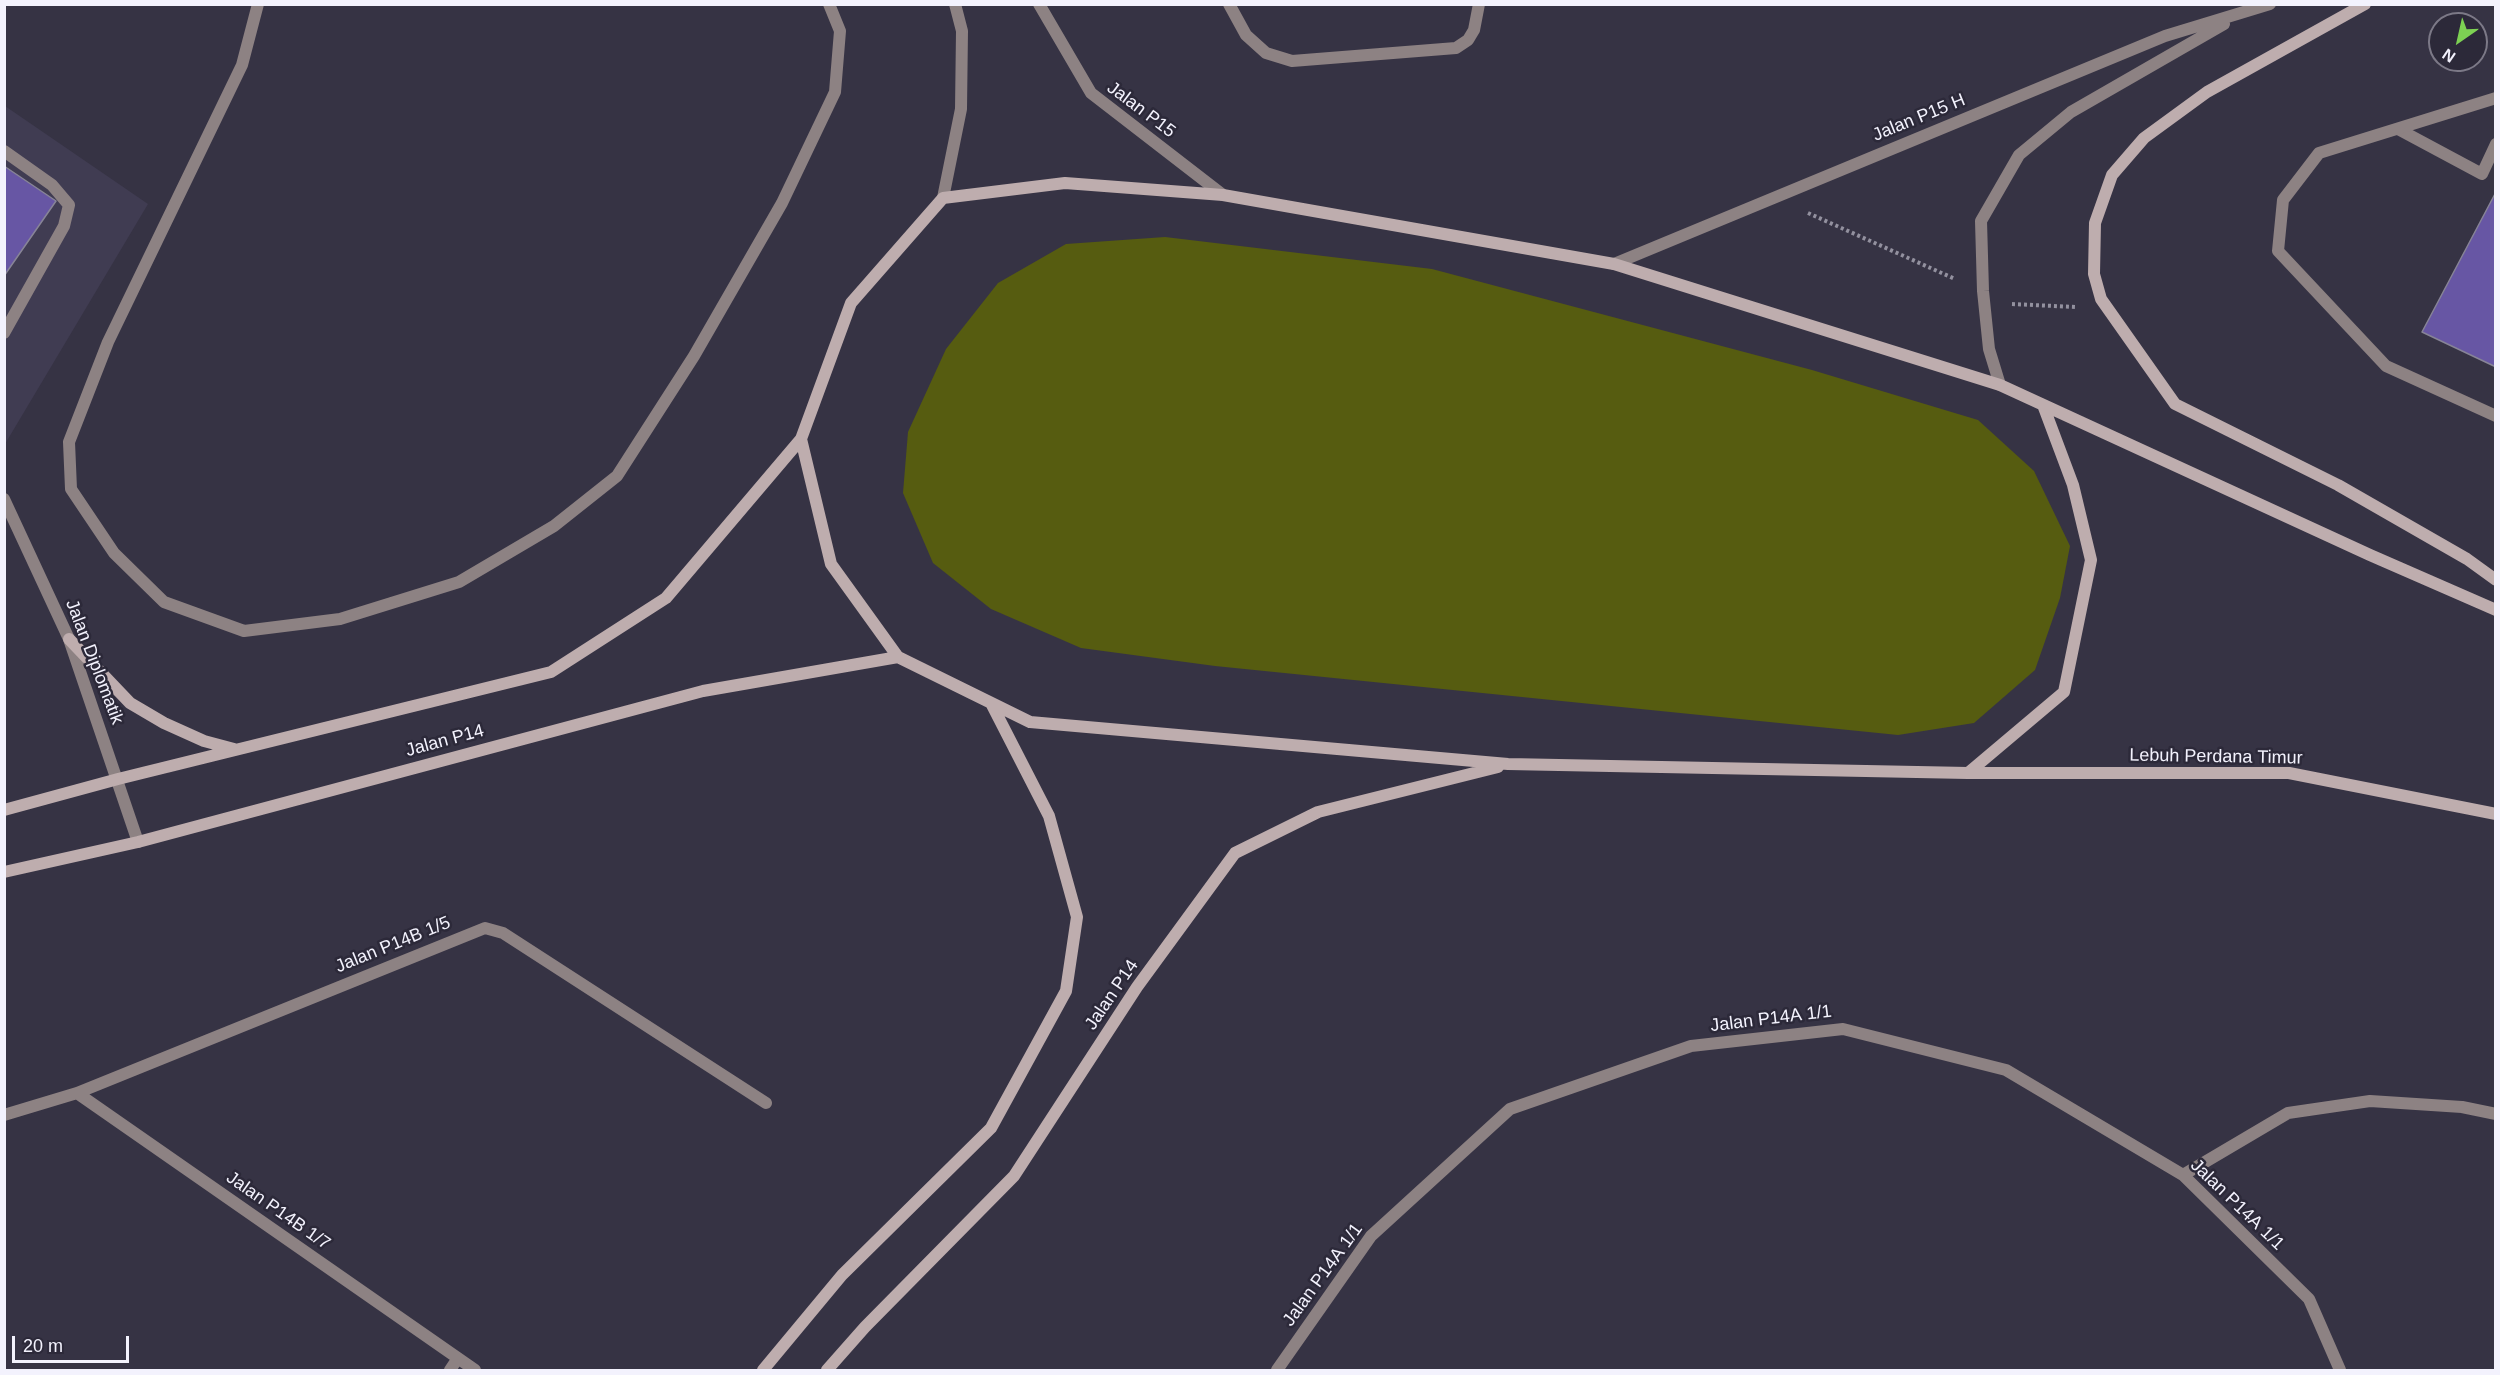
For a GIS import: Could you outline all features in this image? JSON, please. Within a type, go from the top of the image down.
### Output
[{"type":"main road","points":[[2365,4],[2207,92],[2144,138],[2112,175],[2095,223],[2094,274],[2101,300],[2175,404],[2338,485],[2467,559],[2496,580]]},
{"type":"main road","points":[[4,810],[118,779],[551,672],[666,598],[801,438],[851,303],[943,198],[1065,183],[1223,195],[1614,264],[2000,385],[2359,550],[2496,610]]},
{"type":"main road","points":[[1968,773],[2064,692],[2091,560],[2073,485],[2043,405]]},
{"type":"main road","points":[[801,438],[831,564],[898,657],[1030,722],[1508,764]]},
{"type":"main road","points":[[69,639],[130,703],[164,723],[204,741],[237,750]]},
{"type":"main road","name":"Jalan P14","points":[[4,872],[138,842],[703,691],[898,657]]},
{"type":"main road","points":[[763,1371],[842,1275],[991,1128],[1066,991],[1077,917],[1048,816],[991,703]]},
{"type":"main road","name":"Lebuh Perdana Timur","points":[[1508,764],[1968,773],[2289,773],[2496,813]]},
{"type":"main road","name":"Jalan P14","points":[[827,1371],[865,1326],[1014,1176],[1137,987],[1235,853],[1318,812],[1508,764]]},
{"type":"street","points":[[258,4],[242,65],[108,342],[69,442],[71,489],[114,553],[164,602],[244,631],[340,620],[459,582],[554,526],[616,476],[694,356],[782,203],[835,92],[840,31],[829,4]]},
{"type":"street","points":[[943,198],[961,109],[962,31],[955,4]]},
{"type":"street","name":"Jalan P15","points":[[1039,4],[1090,93],[1223,195]]},
{"type":"street","points":[[1229,4],[1246,35],[1266,53],[1292,61],[1456,48],[1468,40],[1474,30],[1479,4]]},
{"type":"street","name":"Jalan P15 H","points":[[1614,264],[2165,36],[2270,4]]},
{"type":"street","name":"Jalan P15 H","points":[[2000,385],[1989,349],[1983,291],[1981,221],[2019,155],[2071,112],[2240,15]]},
{"type":"street","points":[[2496,98],[2319,153],[2283,200],[2278,251],[2386,366],[2496,417]]},
{"type":"street","points":[[2398,129],[2482,174],[2496,144]]},
{"type":"street","points":[[4,151],[52,185],[69,205],[64,226],[4,333]]},
{"type":"street","name":"Jalan Diplomatik","points":[[4,499],[69,639],[138,842]]},
{"type":"street","name":"Jalan P14B 1/5","points":[[4,1115],[77,1093],[486,928],[503,933],[766,1103]]},
{"type":"street","name":"Jalan P14A 1/1","points":[[1277,1371],[1371,1236],[1510,1109],[1691,1046],[1843,1029],[2006,1070],[2183,1175],[2309,1299],[2340,1371]]},
{"type":"street","name":"Jalan P14B 1/7","points":[[77,1093],[475,1371]]},
{"type":"street","points":[[2183,1175],[2288,1113],[2370,1101],[2462,1107],[2496,1114]]},
{"type":"street","points":[[450,1371],[458,1358]]},
{"type":"path","points":[[1808,213],[1955,279]]},
{"type":"path","points":[[2012,304],[2079,307]]},
{"type":"shaded area","points":[[5,106],[148,204],[5,444]]},
{"type":"green space","points":[[1165,237],[1432,269],[1812,370],[1978,420],[2034,471],[2070,546],[2060,598],[2035,670],[1974,723],[1898,735],[1215,666],[1081,648],[991,609],[933,563],[903,493],[908,432],[946,349],[998,283],[1066,244]]},
{"type":"building","points":[[4,166],[56,201],[4,276]]},
{"type":"building","points":[[2496,192],[2496,367],[2422,332]]}]
